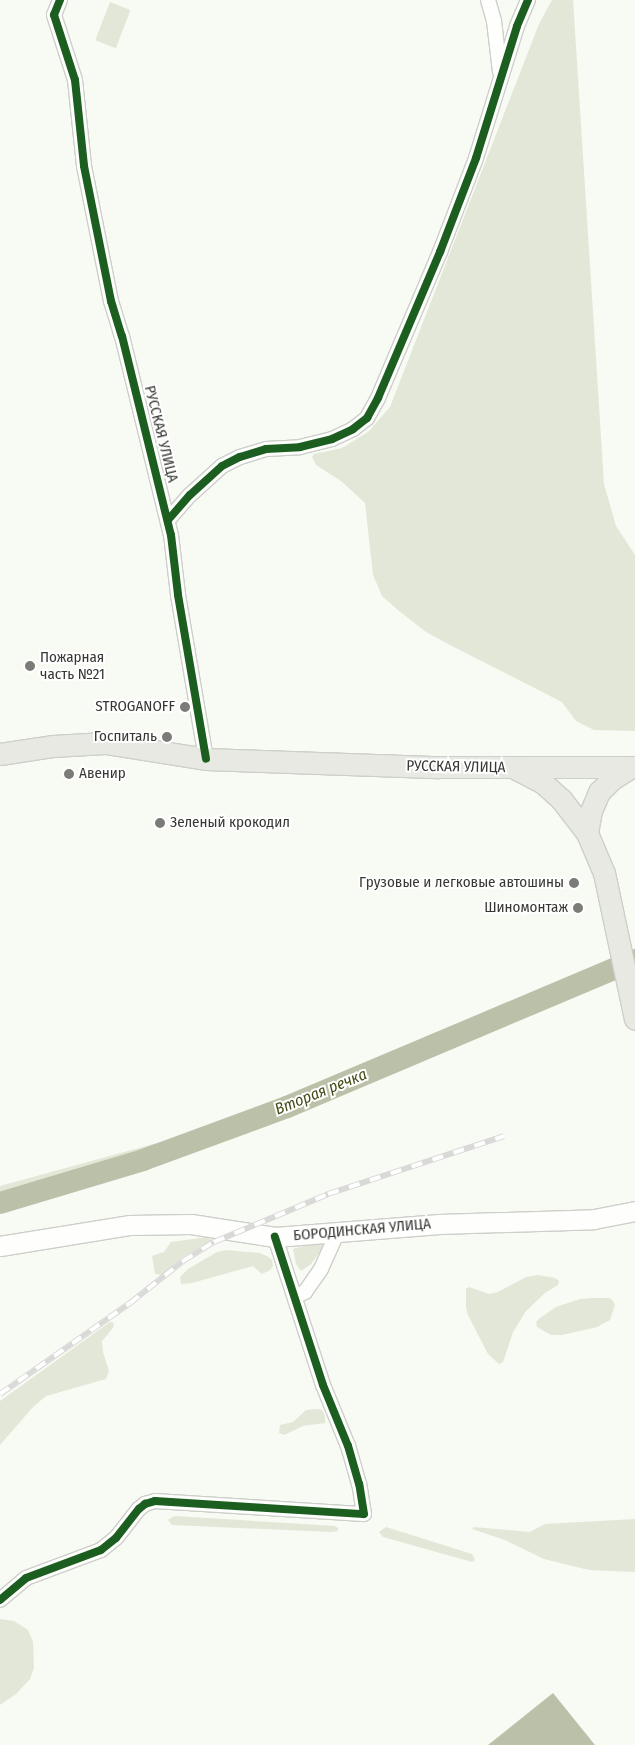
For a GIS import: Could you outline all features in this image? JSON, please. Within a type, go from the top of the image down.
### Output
[{"type":"main road","name":"РУССКАЯ УЛИЦА","points":[[0,754],[53,746],[104,743],[206,759],[514,768],[543,783],[561,799],[587,833],[604,873],[635,1019]]},
{"type":"main road","points":[[514,768],[633,767]]},
{"type":"main road","points":[[587,833],[591,811],[599,792],[612,778],[633,767]]},
{"type":"main road","name":"БОРОДИНСКАЯ УЛИЦА","points":[[0,1246],[113,1226],[191,1224],[275,1236],[439,1224],[594,1219],[635,1211]]},
{"type":"street","name":"РУССКАЯ УЛИЦА","points":[[60,0],[54,15],[75,80],[84,166],[111,301],[168,520],[178,595],[197,695],[198,716],[206,759]]},
{"type":"street","points":[[488,0],[494,21],[501,78]]},
{"type":"street","points":[[168,520],[190,495],[222,466],[240,457],[266,449],[300,447],[332,439],[353,429],[367,418],[378,398],[440,252],[476,158],[528,0]]},
{"type":"street","points":[[296,1296],[305,1292],[321,1269],[338,1231]]},
{"type":"street","points":[[0,1600],[26,1578],[101,1550],[116,1538],[139,1509],[145,1504],[154,1501],[364,1514],[359,1484],[348,1446],[325,1392],[296,1296],[275,1236]]},
{"type":"shaded area","points":[[552,0],[573,0],[604,484],[616,526],[635,555],[635,731],[594,730],[576,721],[562,702],[426,632],[399,611],[382,596],[373,575],[365,503],[341,481],[316,465],[312,457],[314,454],[342,448],[368,432],[390,407],[539,24]]},
{"type":"shaded area","points":[[110,2],[131,10],[116,48],[95,40]]},
{"type":"shaded area","points":[[190,1134],[187,1140],[0,1195],[0,1186]]},
{"type":"shaded area","points":[[207,1237],[212,1240],[182,1258],[162,1275],[155,1274],[152,1256],[164,1252],[171,1242]]},
{"type":"shaded area","points":[[320,1241],[324,1245],[322,1249],[311,1264],[301,1271],[296,1264],[293,1249]]},
{"type":"shaded area","points":[[226,1250],[259,1253],[272,1260],[273,1266],[262,1274],[253,1266],[192,1283],[181,1284],[180,1277],[188,1269],[217,1252]]},
{"type":"shaded area","points":[[538,1275],[555,1278],[559,1281],[558,1285],[545,1293],[526,1311],[513,1332],[503,1362],[499,1364],[488,1354],[468,1315],[466,1289],[469,1287],[489,1294],[498,1292],[526,1277]]},
{"type":"shaded area","points":[[610,1298],[613,1301],[615,1305],[610,1320],[597,1327],[562,1335],[551,1335],[537,1327],[536,1322],[556,1307],[580,1299]]},
{"type":"shaded area","points":[[110,1322],[114,1323],[113,1328],[102,1341],[103,1352],[109,1371],[106,1379],[46,1396],[33,1407],[0,1445],[0,1401]]},
{"type":"shaded area","points":[[306,1410],[322,1410],[325,1416],[325,1423],[303,1426],[284,1435],[279,1433],[280,1425],[293,1422]]},
{"type":"shaded area","points":[[174,1516],[335,1526],[338,1528],[338,1531],[172,1525],[168,1520]]},
{"type":"shaded area","points":[[635,1519],[635,1572],[589,1570],[544,1559],[505,1540],[472,1529],[474,1527],[530,1532],[545,1524]]},
{"type":"shaded area","points":[[386,1527],[472,1554],[475,1560],[472,1562],[383,1537],[379,1532]]},
{"type":"shaded area","points":[[0,1619],[14,1621],[28,1630],[33,1642],[34,1668],[30,1679],[16,1694],[0,1705]]},
{"type":"shaded area","points":[[553,1693],[595,1745],[488,1745]]},
{"type":"waterway","name":"Вторая речка","points":[[0,1203],[143,1160],[287,1107],[635,960]]},
{"type":"railway","points":[[0,1394],[130,1303],[183,1261],[214,1242],[328,1194],[504,1136]]},
{"type":"cycle path","points":[[60,0],[54,15],[75,80],[84,166],[111,301],[122,336],[171,535],[178,595],[206,759]]},
{"type":"cycle path","points":[[168,520],[190,495],[222,466],[240,457],[266,449],[300,447],[332,439],[353,429],[367,418],[378,398],[440,252],[476,158],[517,26],[528,0]]},
{"type":"cycle path","points":[[0,1600],[26,1578],[101,1550],[116,1538],[139,1509],[145,1504],[155,1501],[364,1514],[359,1484],[348,1446],[323,1385],[275,1237]]},
{"type":"place","name":"Пожарная часть №21","points":[[30,666]]},
{"type":"place","name":"STROGANOFF","points":[[185,707]]},
{"type":"place","name":"Госпиталь","points":[[167,737]]},
{"type":"place","name":"Авенир","points":[[69,774]]},
{"type":"place","name":"Зеленый крокодил","points":[[160,823]]},
{"type":"place","name":"Грузовые и легковые автошины","points":[[574,883]]},
{"type":"place","name":"Шиномонтаж","points":[[578,908]]}]
